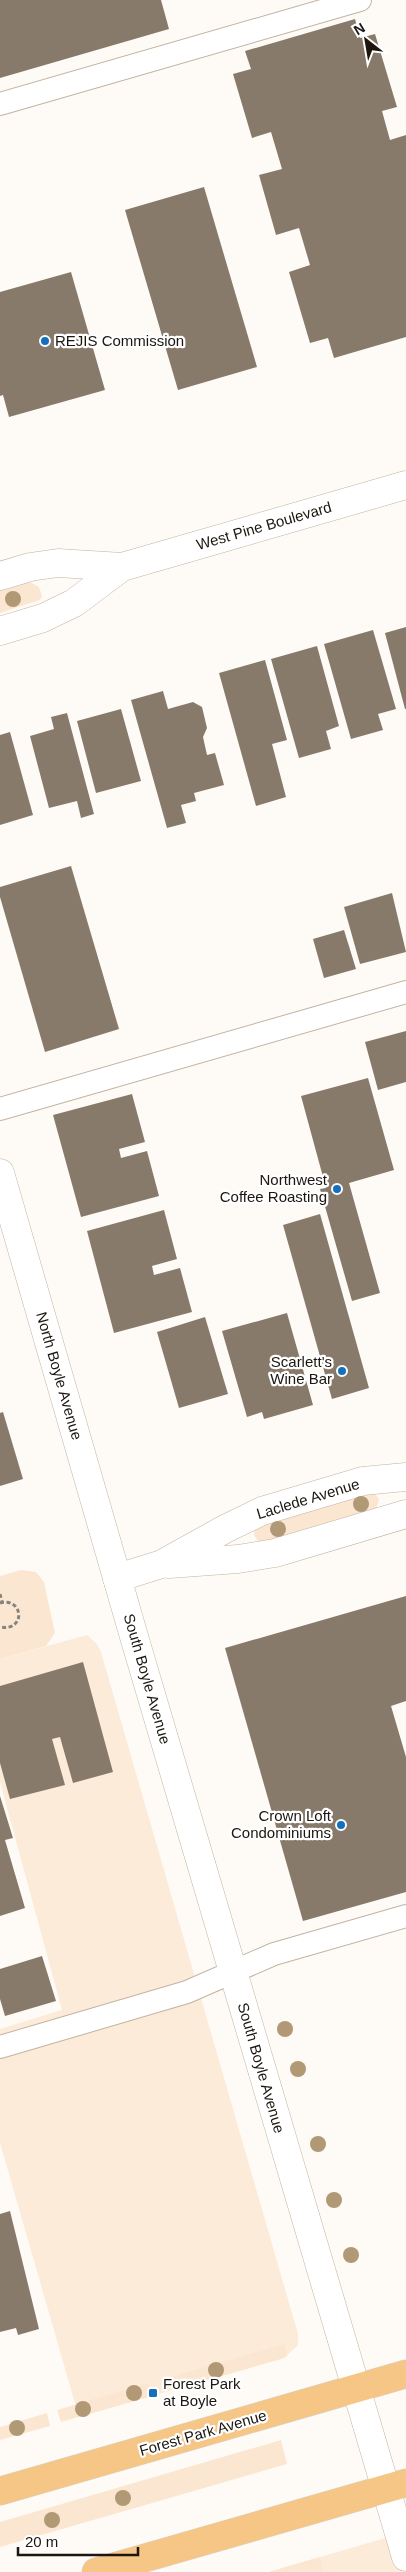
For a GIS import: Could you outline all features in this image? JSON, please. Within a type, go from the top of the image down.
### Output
[{"type":"main road","name":"Forest Park Avenue","points":[[0,2491],[406,2374]]},
{"type":"main road","points":[[96,2572],[396,2485]]},
{"type":"street","name":"West Pine Boulevard","points":[[0,576],[30,567],[58,563],[122,567],[406,485]]},
{"type":"street","name":"West Pine Boulevard","points":[[0,631],[43,618],[74,603],[122,567]]},
{"type":"street","name":"North Boyle Avenue","points":[[0,1173],[117,1578]]},
{"type":"street","name":"Laclede Avenue","points":[[117,1578],[162,1564],[262,1511],[363,1481],[406,1477]]},
{"type":"street","name":"Laclede Avenue","points":[[162,1564],[238,1559],[275,1553],[375,1525],[406,1514]]},
{"type":"street","name":"South Boyle Avenue","points":[[117,1578],[355,2389],[396,2485],[406,2557]]},
{"type":"lane","points":[[0,104],[360,0]]},
{"type":"lane","points":[[0,1109],[406,992]]},
{"type":"lane","points":[[0,2047],[186,1992],[274,1954],[406,1916]]},
{"type":"path","points":[[0,1594],[1,1603],[16,1606],[18,1620],[14,1626],[0,1627]]},
{"type":"shaded area","points":[[30,582],[39,587],[42,596],[40,600],[0,613],[0,590]]},
{"type":"shaded area","points":[[364,1492],[375,1494],[379,1499],[376,1510],[261,1543],[255,1537],[254,1529],[257,1523]]},
{"type":"shaded area","points":[[21,1570],[36,1572],[44,1582],[55,1633],[46,1646],[0,1659],[0,1576]]},
{"type":"shaded area","points":[[87,1635],[97,1644],[101,1652],[298,2334],[298,2345],[284,2358],[79,2417],[0,2143],[0,2029],[62,2010],[0,1782],[0,1659]]},
{"type":"shaded area","points":[[285,2344],[287,2356],[284,2358],[174,2390],[170,2377]]},
{"type":"shaded area","points":[[148,2383],[152,2396],[61,2422],[57,2410]]},
{"type":"shaded area","points":[[47,2413],[50,2426],[0,2440],[0,2427]]},
{"type":"shaded area","points":[[281,2440],[287,2464],[0,2547],[0,2522]]},
{"type":"shaded area","points":[[406,2532],[406,2572],[269,2572],[320,2557]]},
{"type":"shaded area","points":[[320,2557],[323,2571],[320,2572],[269,2572]]},
{"type":"building","points":[[0,0],[161,0],[169,29],[0,78]]},
{"type":"building","points":[[355,19],[360,38],[375,34],[397,107],[382,111],[390,140],[406,135],[406,337],[334,358],[328,338],[310,343],[289,272],[310,265],[299,228],[276,235],[259,175],[282,169],[271,132],[252,138],[233,74],[251,69],[245,51]]},
{"type":"building","points":[[204,187],[257,367],[178,390],[125,210]]},
{"type":"building","name":"REJIS Commission","points":[[71,272],[105,390],[9,417],[3,395],[0,396],[0,292]]},
{"type":"building","points":[[406,627],[406,709],[405,709],[385,633]]},
{"type":"building","points":[[373,630],[396,709],[378,714],[383,730],[351,739],[324,644]]},
{"type":"building","points":[[317,646],[339,726],[326,731],[331,749],[299,758],[271,659]]},
{"type":"building","points":[[265,660],[287,740],[272,744],[286,797],[256,806],[219,673]]},
{"type":"building","points":[[163,691],[168,709],[193,702],[202,707],[207,728],[203,737],[207,755],[215,753],[224,785],[194,793],[196,801],[181,805],[186,823],[167,828],[131,700]]},
{"type":"building","points":[[121,709],[141,781],[96,793],[77,721]]},
{"type":"building","points":[[67,713],[94,814],[81,818],[77,801],[49,808],[30,736],[54,729],[51,717]]},
{"type":"building","points":[[10,732],[33,815],[0,825],[0,735]]},
{"type":"building","points":[[71,866],[119,1029],[45,1052],[0,897],[0,887]]},
{"type":"building","points":[[392,893],[406,952],[360,964],[344,907]]},
{"type":"building","points":[[344,930],[356,969],[324,978],[313,939]]},
{"type":"building","points":[[406,1031],[406,1082],[378,1090],[365,1042]]},
{"type":"building","points":[[368,1078],[394,1170],[349,1183],[380,1293],[352,1301],[320,1189],[326,1188],[301,1096]]},
{"type":"building","points":[[132,1094],[145,1142],[119,1149],[121,1158],[147,1151],[159,1196],[81,1217],[53,1115]]},
{"type":"building","points":[[164,1210],[177,1259],[152,1266],[154,1275],[180,1268],[192,1312],[114,1333],[87,1231]]},
{"type":"building","points":[[320,1214],[369,1388],[332,1399],[283,1225]]},
{"type":"building","points":[[287,1313],[313,1405],[264,1419],[262,1412],[247,1417],[222,1331]]},
{"type":"building","points":[[205,1317],[228,1394],[179,1408],[157,1332]]},
{"type":"building","points":[[3,1412],[23,1479],[0,1486],[0,1413]]},
{"type":"building","name":"Crown Loft Condominiums","points":[[406,1596],[406,1701],[391,1706],[406,1757],[406,1892],[303,1921],[225,1648]]},
{"type":"building","points":[[83,1662],[113,1772],[73,1783],[60,1737],[52,1739],[65,1785],[10,1799],[0,1763],[0,1686]]},
{"type":"building","points":[[0,1796],[13,1838],[5,1840],[25,1908],[0,1916]]},
{"type":"building","points":[[42,1956],[56,2001],[5,2016],[0,1999],[0,1969]]},
{"type":"building","points":[[10,2211],[39,2329],[18,2335],[16,2328],[0,2332],[0,2214]]},
{"type":"place","name":"REJIS Commission","points":[[45,341]]},
{"type":"place","name":"Northwest Coffee Roasting","points":[[337,1189]]},
{"type":"place","name":"Scarlett's Wine Bar","points":[[342,1371]]},
{"type":"place","name":"Crown Loft Condominiums","points":[[341,1825]]},
{"type":"place","name":"Forest Park at Boyle","points":[[153,2393]]}]
